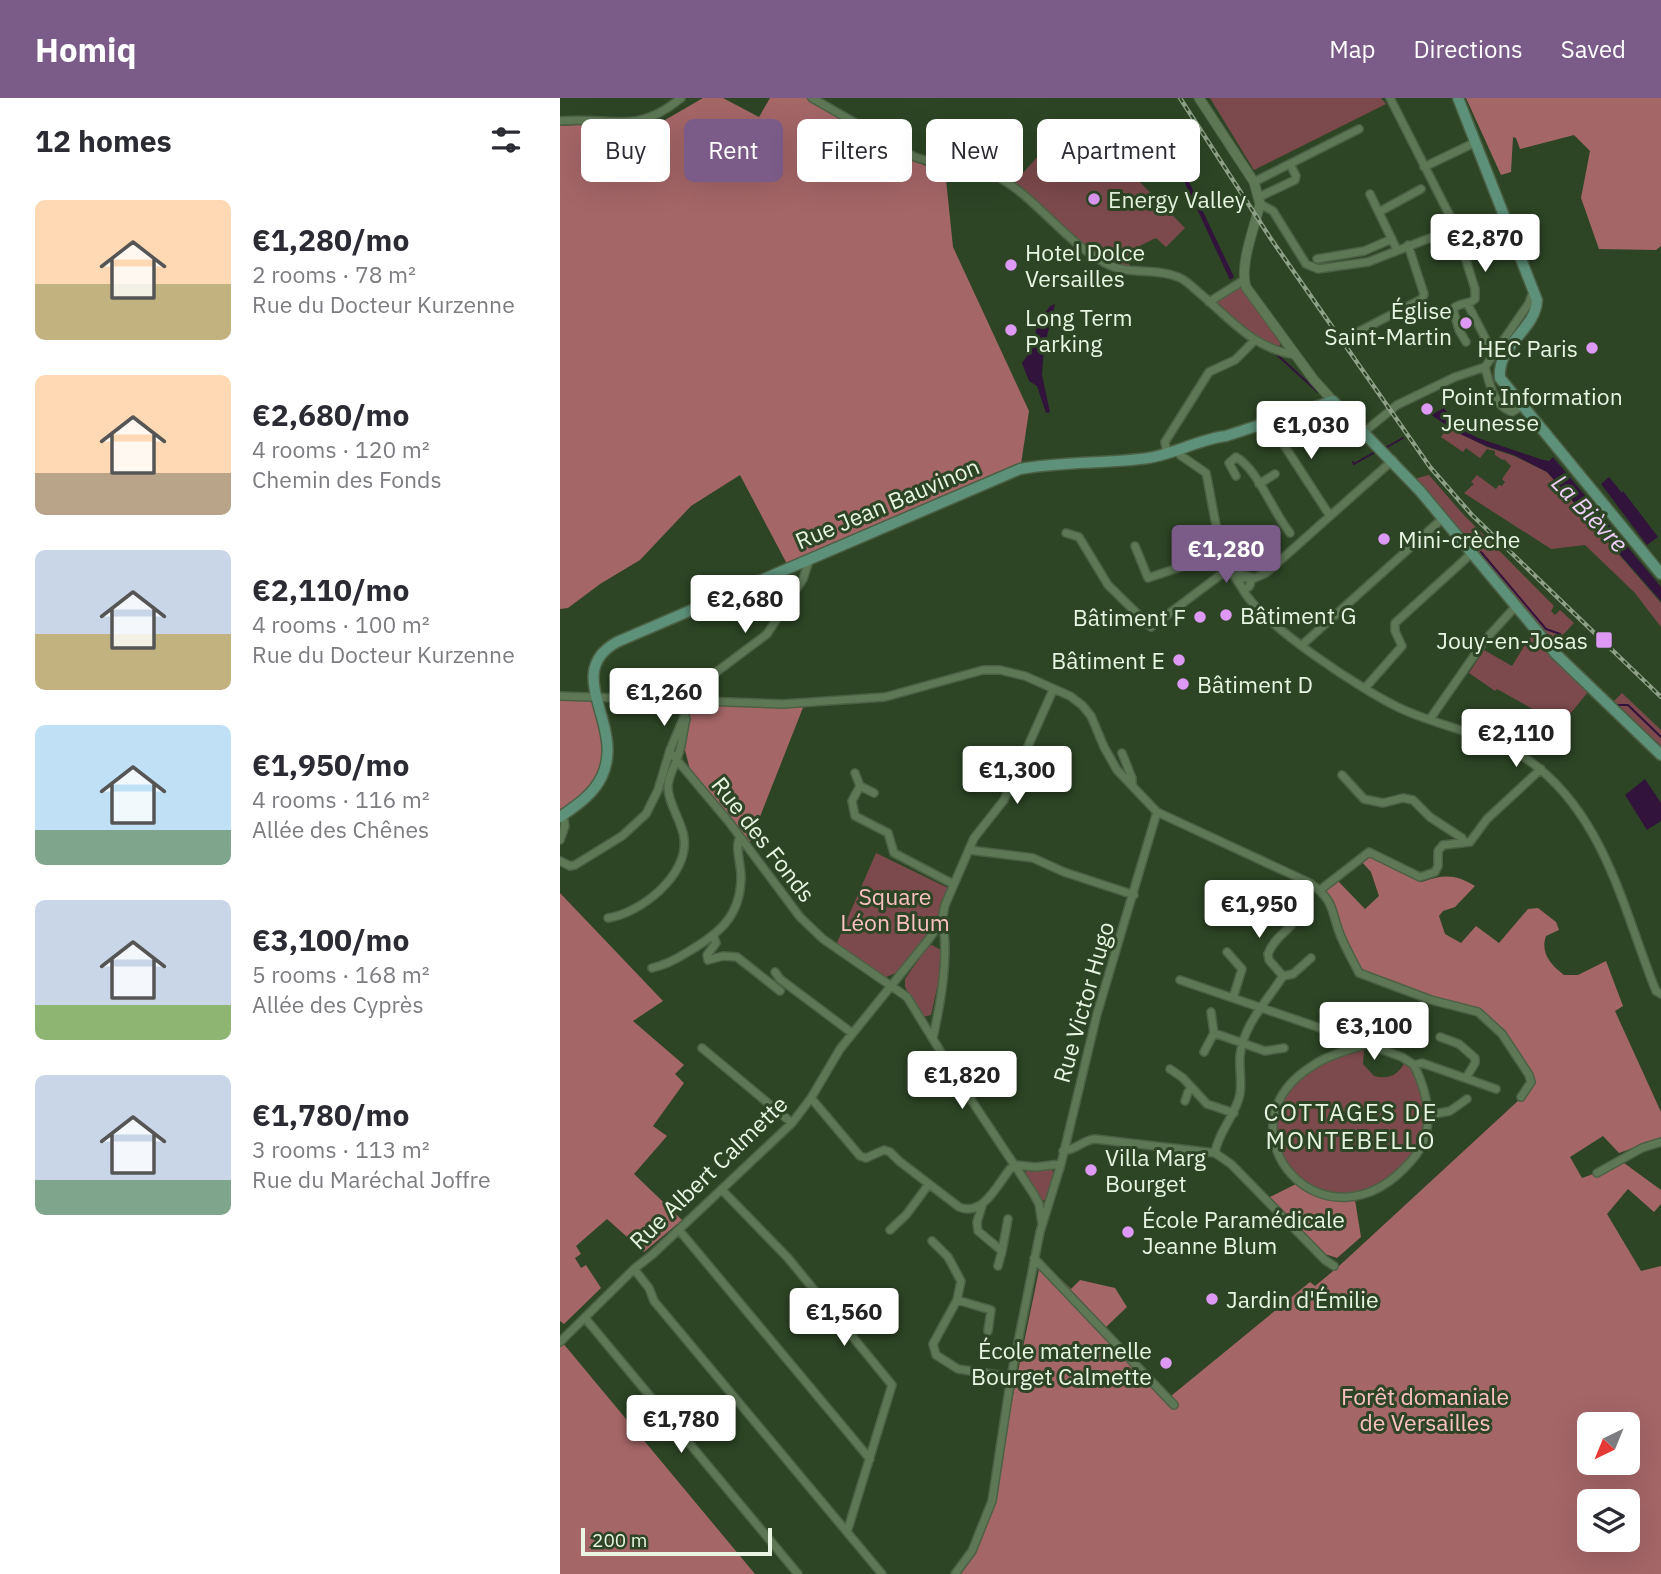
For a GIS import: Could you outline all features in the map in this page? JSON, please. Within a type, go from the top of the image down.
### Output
[{"type":"main road","points":[[1458,98],[1537,300],[1536,310],[1500,364],[1500,378],[1661,574]]},
{"type":"main road","points":[[1333,401],[1393,460],[1556,654],[1625,720],[1635,736],[1660,754]]},
{"type":"main road","name":"Rue Jean Bauvinon","points":[[562,816],[595,788],[607,762],[608,737],[593,683],[597,661],[606,649],[1020,469],[1065,462],[1150,458],[1333,401]]},
{"type":"street","points":[[560,121],[601,123],[643,120],[659,114],[681,98]]},
{"type":"street","points":[[812,98],[915,158],[931,163],[980,169],[998,177],[1031,202],[1064,233],[1108,265],[1180,277],[1254,341],[1295,355]]},
{"type":"street","points":[[1199,98],[1254,183],[1260,200],[1273,211],[1306,264],[1311,267],[1318,270],[1368,262],[1456,228]]},
{"type":"street","points":[[1390,98],[1456,228],[1475,289],[1475,299],[1454,306],[1452,313],[1466,342]]},
{"type":"street","points":[[1254,183],[1359,129]]},
{"type":"street","points":[[1424,167],[1476,142]]},
{"type":"street","points":[[1290,164],[1296,176],[1295,180],[1260,200],[1244,280],[1254,299],[1295,355],[1333,401]]},
{"type":"street","points":[[1379,212],[1421,189]]},
{"type":"street","points":[[1370,194],[1397,250]]},
{"type":"street","points":[[1317,259],[1364,251],[1392,239]]},
{"type":"street","points":[[1352,335],[1422,299],[1424,294],[1408,246]]},
{"type":"street","points":[[1209,302],[1244,280]]},
{"type":"street","points":[[1364,432],[1397,405],[1455,377],[1486,367],[1529,303],[1534,289]]},
{"type":"street","points":[[1467,303],[1494,355]]},
{"type":"street","points":[[1254,341],[1235,360],[1209,372],[1165,442],[1172,452],[1206,473],[1225,552],[1241,579],[1248,598],[1264,616],[1365,688],[1404,710],[1503,745],[1541,769],[1576,807],[1594,834],[1629,915],[1657,991],[1661,995]]},
{"type":"street","points":[[1486,367],[1492,391],[1500,405],[1512,412],[1522,406]]},
{"type":"street","points":[[1269,422],[1330,516]]},
{"type":"street","points":[[1236,476],[1229,463],[1236,457],[1259,484],[1291,535],[1299,543]]},
{"type":"street","points":[[1241,579],[1255,578],[1266,573],[1393,460]]},
{"type":"street","points":[[1259,484],[1275,474]]},
{"type":"street","points":[[1302,645],[1443,518]]},
{"type":"street","points":[[1066,533],[1079,537],[1108,585],[1151,627],[1241,579],[1266,573]]},
{"type":"street","points":[[1135,546],[1148,578],[1225,552]]},
{"type":"street","points":[[1365,688],[1402,646],[1395,631],[1395,623],[1472,553]]},
{"type":"street","points":[[608,918],[619,916],[658,892],[667,885],[680,867],[685,842],[668,791],[683,716],[707,679],[744,654],[767,634],[803,579],[807,560]]},
{"type":"street","points":[[1430,719],[1485,640],[1516,606]]},
{"type":"street","points":[[560,696],[783,704],[885,697],[983,670],[1000,670],[1025,676],[1070,695],[1091,716],[1117,770],[1157,813],[1320,890],[1332,904],[1340,936],[1359,973],[1431,1000],[1478,1012],[1502,1034],[1529,1075],[1531,1082],[1521,1097]]},
{"type":"street","points":[[933,1039],[942,985],[942,920],[953,884],[979,828],[1004,800],[1053,690]]},
{"type":"street","points":[[1122,753],[1132,785]]},
{"type":"street","points":[[560,861],[570,866],[575,865],[636,825],[646,814],[673,756]]},
{"type":"street","name":"Rue des Fonds","points":[[673,756],[806,923],[823,940],[907,997],[1039,1204]]},
{"type":"street","points":[[1320,890],[1369,852],[1420,877],[1436,872],[1438,851],[1443,845],[1470,842],[1474,839],[1487,819],[1541,769]]},
{"type":"street","points":[[855,773],[860,786],[874,793]]},
{"type":"street","points":[[1342,775],[1364,799],[1383,803],[1404,798],[1413,800],[1430,817],[1462,838],[1463,843]]},
{"type":"street","points":[[860,786],[852,801],[855,816],[888,833],[894,853],[953,884]]},
{"type":"street","name":"Rue Victor Hugo","points":[[1042,1224],[1061,1164],[1097,1014],[1157,813]]},
{"type":"street","points":[[560,840],[565,826],[562,816]]},
{"type":"street","points":[[652,968],[665,965],[714,937],[734,909],[741,886],[742,871],[737,844],[740,837]]},
{"type":"street","points":[[970,850],[1033,858],[1063,872],[1134,895]]},
{"type":"street","points":[[1281,891],[1296,913],[1289,928],[1270,948],[1268,954],[1269,960],[1283,976]]},
{"type":"street","name":"Rue Albert Calmette","points":[[560,1342],[634,1269],[792,1123],[852,1033],[893,986],[942,920]]},
{"type":"street","points":[[714,937],[716,943],[707,955],[708,960],[723,956],[737,957],[780,991]]},
{"type":"street","points":[[929,939],[944,946]]},
{"type":"street","points":[[1227,952],[1242,968],[1233,998]]},
{"type":"street","points":[[1215,1153],[1216,1146],[1234,1114],[1240,1094],[1242,1043],[1260,1008],[1267,1002],[1283,976],[1293,974],[1311,958]]},
{"type":"street","points":[[775,972],[780,979],[852,1033]]},
{"type":"street","points":[[1180,980],[1367,1044],[1402,1057],[1414,1065],[1424,1086],[1429,1115],[1425,1136],[1415,1157],[1393,1179],[1364,1195],[1343,1199],[1325,1196],[1301,1182],[1287,1169],[1275,1146],[1272,1127],[1274,1111],[1294,1080],[1312,1066],[1367,1044]]},
{"type":"street","points":[[1205,1052],[1213,1032],[1211,1012]]},
{"type":"street","points":[[922,1021],[936,1017]]},
{"type":"street","points":[[1213,1032],[1265,1051],[1284,1048]]},
{"type":"street","points":[[1440,1037],[1459,1044],[1475,1058],[1466,1078]]},
{"type":"street","points":[[702,1048],[792,1123]]},
{"type":"street","points":[[1414,1065],[1422,1063],[1496,1089]]},
{"type":"street","points":[[1170,1069],[1207,1104],[1234,1114]]},
{"type":"street","points":[[1185,1101],[1192,1088]]},
{"type":"street","points":[[811,1098],[860,1156],[866,1158],[884,1150],[890,1152],[959,1207],[967,1210],[977,1222]]},
{"type":"street","points":[[1429,1115],[1450,1111],[1467,1099]]},
{"type":"street","points":[[1063,1151],[1074,1149],[1089,1139],[1095,1139],[1215,1153],[1231,1164],[1334,1266]]},
{"type":"street","points":[[1597,1172],[1642,1148],[1661,1142]]},
{"type":"street","points":[[1002,1251],[978,1231],[977,1222],[982,1206],[1016,1165],[1035,1167],[1061,1164]]},
{"type":"street","points":[[890,1230],[906,1215],[929,1184]]},
{"type":"street","points":[[722,1190],[788,1258],[892,1384],[847,1532]]},
{"type":"street","points":[[955,1574],[971,1551],[992,1501],[1011,1377],[1042,1224],[1039,1204],[1050,1203]]},
{"type":"street","points":[[967,1210],[982,1206]]},
{"type":"street","points":[[998,1266],[1008,1219]]},
{"type":"street","points":[[679,1230],[870,1459]]},
{"type":"street","points":[[932,1241],[957,1270],[961,1281],[957,1300],[935,1338],[933,1344],[936,1355],[958,1369],[1011,1377]]},
{"type":"street","points":[[1034,1258],[1174,1405]]},
{"type":"street","points":[[634,1269],[649,1288],[654,1301],[882,1574]]},
{"type":"street","points":[[957,1300],[991,1310],[988,1331]]},
{"type":"street","points":[[584,1318],[798,1574]]},
{"type":"green space","points":[[703,98],[723,98],[759,117],[770,98],[806,98],[842,119],[797,119],[797,182],[912,182],[912,160],[926,166],[926,182],[946,182],[953,247],[1029,411],[1021,464],[787,564],[740,475],[691,506],[640,560],[600,584],[568,608],[560,609],[560,126],[581,125],[581,182],[670,182],[670,119],[667,119]]},
{"type":"green space","points":[[1210,98],[1381,98],[1386,104],[1254,170]]},
{"type":"green space","points":[[1466,98],[1661,98],[1661,246],[1656,250],[1599,249],[1581,198],[1590,151],[1574,135],[1520,149],[1513,137],[1511,172],[1501,175]]},
{"type":"green space","name":"Energy Valley","points":[[1037,157],[1037,182],[1139,182],[1185,228],[1166,247],[1156,238],[1129,251],[1129,268],[1096,253],[1053,220],[1014,183],[1023,182],[1023,173]]},
{"type":"green space","points":[[1240,286],[1281,344],[1279,346],[1255,339],[1209,302]]},
{"type":"green space","points":[[1448,427],[1547,472],[1661,603],[1661,627],[1635,593],[1585,545],[1551,549],[1464,493],[1474,484],[1471,482],[1477,475],[1496,489],[1499,485],[1502,486],[1505,482],[1502,479],[1511,466],[1495,455],[1495,451],[1487,449],[1480,458],[1466,448],[1463,452],[1441,437]]},
{"type":"green space","points":[[1429,475],[1462,513],[1554,606],[1551,611],[1555,615],[1560,610],[1574,623],[1558,640],[1547,636],[1414,479]]},
{"type":"green space","points":[[1533,632],[1550,657],[1588,692],[1561,725],[1497,689],[1495,691],[1469,673],[1484,650],[1512,666]]},
{"type":"green space","points":[[1622,693],[1661,730],[1661,746],[1614,701]]},
{"type":"green space","points":[[560,696],[589,696],[602,728],[606,748],[602,768],[592,786],[560,812]]},
{"type":"green space","points":[[804,705],[750,842],[690,770],[685,750],[691,706]]},
{"type":"green space","name":"Square Léon Blum","points":[[876,853],[948,888],[938,919],[898,972],[884,978],[836,945]]},
{"type":"green space","name":"Forêt domaniale de Versailles","points":[[1370,855],[1422,882],[1449,876],[1475,886],[1455,907],[1443,911],[1439,916],[1445,934],[1461,943],[1476,926],[1499,943],[1528,909],[1538,908],[1556,922],[1559,930],[1546,936],[1544,948],[1551,963],[1564,975],[1578,975],[1606,961],[1623,1006],[1615,1011],[1661,1112],[1661,1138],[1619,1153],[1603,1136],[1570,1157],[1582,1178],[1624,1163],[1661,1190],[1661,1204],[1654,1212],[1628,1189],[1607,1214],[1641,1271],[1661,1266],[1661,1574],[960,1574],[983,1532],[996,1488],[1041,1260],[1071,1289],[1080,1280],[1115,1288],[1127,1307],[1106,1327],[1171,1396],[1310,1282],[1315,1286],[1338,1267],[1532,1088],[1534,1076],[1504,1031],[1479,1010],[1431,997],[1364,972],[1347,942],[1334,905],[1325,890],[1337,880],[1365,909],[1379,896],[1371,872],[1361,861]]},
{"type":"green space","points":[[560,893],[663,1001],[633,1021],[684,1065],[675,1074],[684,1083],[653,1126],[667,1136],[634,1174],[682,1220],[644,1252],[607,1219],[576,1246],[581,1254],[575,1258],[581,1268],[586,1265],[601,1288],[564,1324],[560,1321]]},
{"type":"green space","points":[[932,945],[941,950],[940,985],[931,1015],[923,1017],[905,987],[905,979],[928,946]]},
{"type":"green space","points":[[1364,1050],[1363,1064],[1374,1076],[1392,1075],[1405,1062],[1416,1076],[1423,1094],[1423,1137],[1413,1155],[1367,1192],[1344,1196],[1332,1194],[1311,1185],[1296,1174],[1286,1161],[1279,1147],[1276,1131],[1278,1116],[1292,1087],[1305,1074],[1318,1065]]},
{"type":"green space","points":[[1049,1168],[1055,1173],[1047,1199],[1042,1201],[1025,1173],[1027,1170]]},
{"type":"green space","points":[[1298,1183],[1325,1197],[1355,1200],[1361,1237],[1337,1258],[1325,1254],[1270,1197]]},
{"type":"green space","points":[[562,1342],[755,1574],[560,1574]]},
{"type":"water","points":[[1184,182],[1189,182],[1234,277],[1230,280]]},
{"type":"water","points":[[1055,304],[1044,348],[1042,375],[1050,412],[1046,413],[1037,386],[1029,381],[1022,363],[1035,345],[1036,325],[1050,306]]},
{"type":"water","points":[[1444,408],[1461,429],[1478,438],[1540,459],[1549,461],[1553,457],[1661,587],[1661,601],[1547,472],[1514,455],[1460,434],[1431,415]]},
{"type":"water","points":[[1609,477],[1658,537],[1647,545],[1601,484]]},
{"type":"water","points":[[1645,779],[1661,803],[1661,821],[1647,830],[1625,795]]},
{"type":"waterway","name":"La Bièvre","points":[[1275,353],[1318,392]]},
{"type":"waterway","name":"La Bièvre","points":[[1387,447],[1403,438]]},
{"type":"waterway","name":"La Bièvre","points":[[1353,462],[1354,464],[1377,451]]},
{"type":"waterway","points":[[1481,552],[1546,629],[1560,634]]},
{"type":"waterway","name":"La Bièvre","points":[[1618,705],[1628,705],[1661,737]]},
{"type":"railway","points":[[1180,98],[1271,239],[1430,467],[1472,515],[1661,697]]},
{"type":"place","name":"Energy Valley","points":[[1094,199]]},
{"type":"place","name":"Hotel Dolce Versailles","points":[[1011,265]]},
{"type":"place","name":"Église Saint-Martin","points":[[1466,323]]},
{"type":"place","name":"Long Term Parking","points":[[1011,330]]},
{"type":"place","name":"HEC Paris","points":[[1592,348]]},
{"type":"place","name":"Point Information Jeunesse","points":[[1427,409]]},
{"type":"place","name":"Mini-crèche","points":[[1384,539]]},
{"type":"place","name":"Bâtiment G","points":[[1226,615]]},
{"type":"place","name":"Bâtiment F","points":[[1200,617]]},
{"type":"place","name":"Jouy-en-Josas","points":[[1604,640]]},
{"type":"place","name":"Bâtiment E","points":[[1179,660]]},
{"type":"place","name":"Bâtiment D","points":[[1183,684]]},
{"type":"place","name":"Villa Marg Bourget","points":[[1091,1170]]},
{"type":"place","name":"École Paramédicale Jeanne Blum","points":[[1128,1232]]},
{"type":"place","name":"Jardin d'Émilie","points":[[1212,1299]]},
{"type":"place","name":"École maternelle Bourget Calmette","points":[[1166,1363]]},
{"type":"district","name":"COTTAGES DE MONTEBELLO","points":[[1351,1126]]}]
